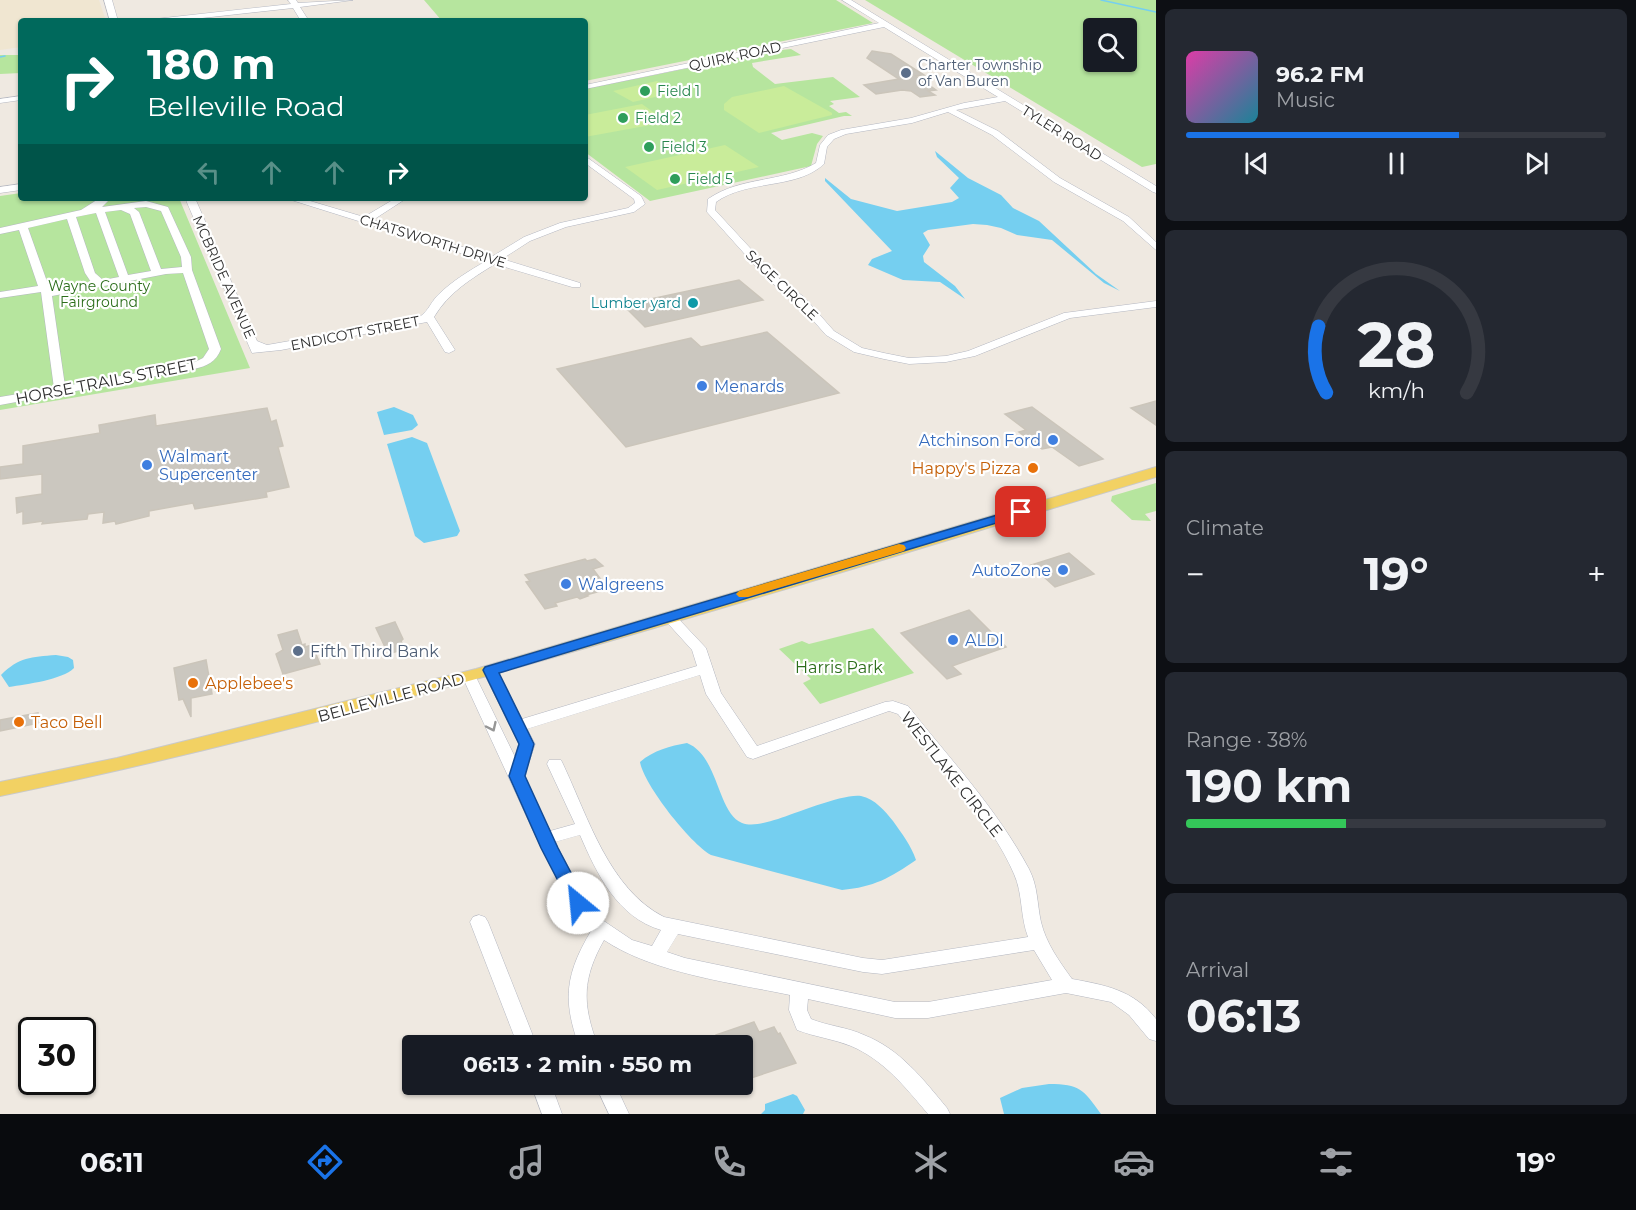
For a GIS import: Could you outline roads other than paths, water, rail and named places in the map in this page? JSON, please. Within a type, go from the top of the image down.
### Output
[{"type":"main road","name":"BELLEVILLE ROAD","points":[[0,789],[117,765],[254,732],[469,676],[1156,472]]},
{"type":"street","points":[[108,0],[113,18]]},
{"type":"street","points":[[178,18],[293,3],[349,0]]},
{"type":"street","name":"TYLER ROAD","points":[[846,0],[1156,190]]},
{"type":"street","points":[[293,3],[303,18]]},
{"type":"street","name":"QUIRK ROAD","points":[[588,86],[886,24]]},
{"type":"street","points":[[0,101],[18,98]]},
{"type":"street","name":"SAGE CIRCLE","points":[[1010,100],[844,132],[831,137],[823,147],[820,164],[809,173],[790,179],[741,186],[718,194],[711,201],[710,210],[772,278],[800,299],[830,333],[858,350],[884,356],[909,361],[946,360],[971,354],[1068,315],[1156,304]]},
{"type":"street","points":[[947,111],[995,132],[1057,180],[1126,219],[1156,248]]},
{"type":"street","name":"ENDICOTT STREET","points":[[253,343],[265,349],[411,324],[429,317],[447,293],[493,259],[527,239],[549,229],[631,210],[640,204],[638,198],[588,161]]},
{"type":"street","points":[[0,190],[18,187]]},
{"type":"street","points":[[0,231],[71,216],[97,206],[103,201]]},
{"type":"street","name":"MCBRIDE AVENUE","points":[[191,201],[258,356]]},
{"type":"street","name":"CHATSWORTH DRIVE","points":[[300,201],[576,285]]},
{"type":"street","points":[[365,221],[397,201]]},
{"type":"street","points":[[84,212],[147,204],[165,209],[186,257],[187,270]]},
{"type":"street","points":[[120,207],[134,212],[157,273]]},
{"type":"street","points":[[100,210],[129,280]]},
{"type":"street","points":[[71,216],[90,273],[95,280],[104,284]]},
{"type":"street","points":[[23,227],[45,291],[52,323],[60,389]]},
{"type":"street","points":[[129,280],[141,280],[187,270]]},
{"type":"street","points":[[0,295],[104,284],[157,273],[187,270]]},
{"type":"street","name":"HORSE TRAILS STREET","points":[[0,401],[184,368],[211,359],[215,349],[187,270]]},
{"type":"street","points":[[429,317],[449,350]]},
{"type":"street","name":"WESTLAKE CIRCLE","points":[[669,616],[699,648],[714,694],[753,753],[885,706],[892,704],[903,710],[1002,837],[1022,873],[1030,894],[1033,924],[1047,960],[1066,985]]},
{"type":"street","points":[[518,726],[704,669]]},
{"type":"street","points":[[490,670],[526,744],[517,776]]},
{"type":"street","points":[[469,676],[545,840],[586,918],[626,945],[685,965],[895,1010],[928,1010],[1066,985],[1119,996],[1140,1011],[1156,1033]]},
{"type":"street","points":[[555,764],[606,874],[623,897],[647,917],[673,926],[852,963],[882,967],[1040,942]]},
{"type":"street","points":[[545,840],[584,828]]},
{"type":"street","points":[[479,922],[524,1035]]},
{"type":"street","points":[[656,955],[673,926]]},
{"type":"street","points":[[586,1035],[575,997],[583,959],[601,929]]},
{"type":"street","points":[[800,990],[798,1010],[804,1024],[816,1030],[858,1040],[895,1062],[940,1114]]},
{"type":"street","points":[[546,1095],[552,1114]]},
{"type":"street","points":[[610,1095],[619,1114]]},
{"type":"water","points":[[935,151],[968,178],[1001,195],[1013,208],[1039,221],[1096,274],[1120,291],[1104,283],[1052,240],[1017,235],[987,225],[973,224],[928,230],[923,233],[930,245],[923,256],[924,262],[955,286],[965,299],[940,282],[903,280],[868,265],[872,259],[892,251],[825,181],[825,178],[851,199],[897,211],[952,202],[959,198],[950,188],[959,178],[937,157]]},
{"type":"water","points":[[394,407],[413,415],[418,425],[412,430],[384,435],[377,412]]},
{"type":"water","points":[[412,437],[427,443],[460,531],[457,536],[424,543],[415,536],[387,444]]},
{"type":"water","points":[[56,655],[73,660],[74,668],[61,676],[9,687],[1,675],[20,661],[39,656]]},
{"type":"water","points":[[687,743],[698,750],[706,760],[727,808],[742,823],[765,823],[832,800],[861,796],[875,803],[887,813],[912,849],[916,860],[881,881],[842,890],[711,855],[692,839],[669,813],[650,785],[640,762],[662,749]]},
{"type":"water","points":[[1049,1084],[1068,1085],[1080,1090],[1101,1114],[1004,1114],[1000,1098],[1022,1088]]},
{"type":"water","points":[[793,1094],[797,1096],[805,1110],[803,1114],[761,1114],[765,1110],[765,1104]]},
{"type":"waterway","points":[[1101,0],[1156,12]]},
{"type":"waterway","points":[[0,57],[5,56]]},
{"type":"place","name":"Charter Township of Van Buren","points":[[906,73]]},
{"type":"place","name":"Field 1","points":[[645,91]]},
{"type":"place","name":"Field 2","points":[[623,118]]},
{"type":"place","name":"Field 3","points":[[649,147]]},
{"type":"place","name":"Field 5","points":[[675,179]]},
{"type":"place","name":"Lumber yard","points":[[693,303]]},
{"type":"place","name":"Menards","points":[[702,386]]},
{"type":"place","name":"Atchinson Ford","points":[[1053,440]]},
{"type":"place","name":"Walmart Supercenter","points":[[147,465]]},
{"type":"place","name":"Happy's Pizza","points":[[1033,468]]},
{"type":"place","name":"AutoZone","points":[[1063,570]]},
{"type":"place","name":"Walgreens","points":[[566,584]]},
{"type":"place","name":"ALDI","points":[[953,640]]},
{"type":"place","name":"Fifth Third Bank","points":[[298,651]]},
{"type":"place","name":"Applebee's","points":[[193,683]]},
{"type":"place","name":"Taco Bell","points":[[19,722]]},
{"type":"park label","name":"Wayne County Fairground","points":[[99,294]]},
{"type":"park label","name":"Harris Park","points":[[839,667]]}]
